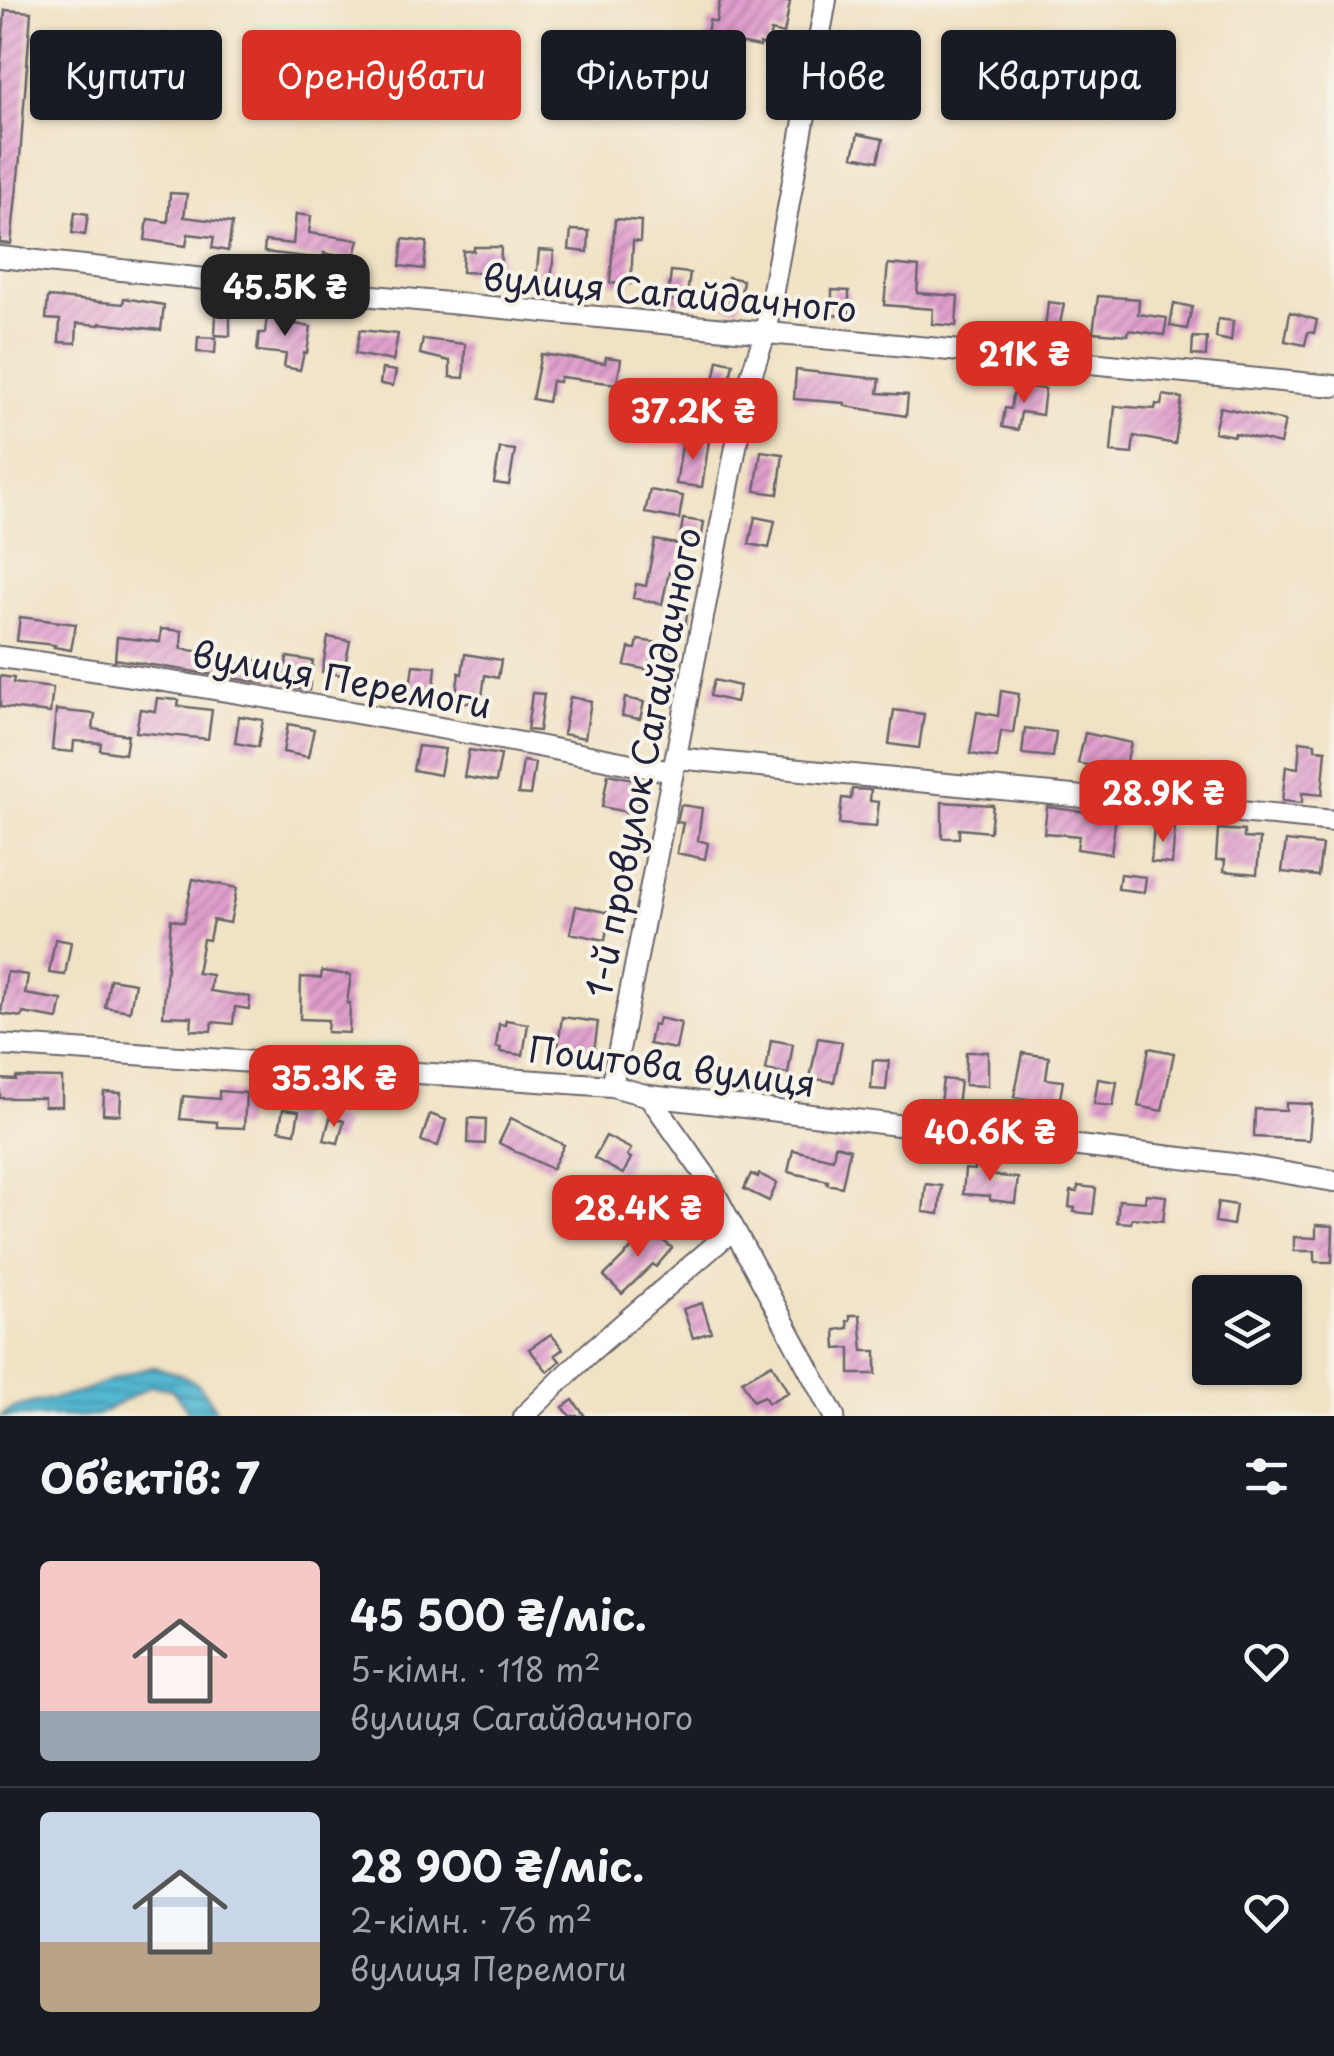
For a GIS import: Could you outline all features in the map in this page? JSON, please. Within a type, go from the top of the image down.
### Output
[{"type":"street","name":"1-й провулок Сагайдачного","points":[[612,1086],[748,384],[765,334],[826,0]]},
{"type":"street","name":"вулиця Сагайдачного","points":[[0,256],[318,291],[1334,386]]},
{"type":"street","name":"вулиця Перемоги","points":[[0,657],[674,765],[1334,822]]},
{"type":"street","name":"Поштова вулиця","points":[[0,1045],[612,1086],[648,1096],[1213,1162],[1334,1180]]},
{"type":"street","points":[[648,1096],[705,1174],[834,1416]]},
{"type":"street","points":[[524,1416],[590,1352],[734,1228]]},
{"type":"water","points":[[153,1367],[176,1373],[201,1387],[218,1416],[189,1416],[171,1389],[151,1386],[96,1416],[0,1416],[18,1406],[77,1393]]},
{"type":"building","points":[[720,0],[790,2],[785,30],[766,30],[766,46],[746,44],[746,30],[708,30],[709,20],[716,22]]},
{"type":"building","points":[[5,10],[31,12],[11,244],[0,243],[0,74]]},
{"type":"building","points":[[858,134],[883,139],[878,161],[853,156]]},
{"type":"building","points":[[170,193],[187,194],[184,217],[232,223],[228,251],[212,248],[214,237],[188,234],[186,246],[145,240],[148,219],[168,222]]},
{"type":"building","points":[[75,212],[88,214],[85,235],[72,233]]},
{"type":"building","points":[[296,214],[311,216],[309,233],[359,240],[354,259],[324,253],[323,259],[264,252],[265,241],[293,244]]},
{"type":"building","points":[[615,219],[641,221],[640,242],[633,241],[631,284],[610,283]]},
{"type":"building","points":[[571,230],[589,231],[588,252],[569,250]]},
{"type":"building","points":[[403,239],[427,242],[424,269],[400,266]]},
{"type":"building","points":[[474,247],[501,247],[500,276],[462,272],[463,251],[474,251]]},
{"type":"building","points":[[539,250],[554,251],[551,282],[536,281]]},
{"type":"building","points":[[888,264],[919,267],[917,293],[958,296],[956,326],[932,324],[933,309],[884,305]]},
{"type":"building","points":[[671,271],[690,273],[686,302],[668,300]]},
{"type":"building","points":[[728,277],[743,280],[739,308],[724,305]]},
{"type":"building","points":[[832,290],[849,291],[849,316],[832,315]]},
{"type":"building","points":[[1098,296],[1139,299],[1138,314],[1167,318],[1164,335],[1129,330],[1128,335],[1093,332]]},
{"type":"building","points":[[48,297],[123,304],[124,298],[164,305],[161,330],[77,323],[76,343],[59,342],[60,320],[46,319]]},
{"type":"building","points":[[1048,302],[1064,304],[1057,339],[1044,338]]},
{"type":"building","points":[[1174,303],[1192,307],[1187,329],[1170,326]]},
{"type":"building","points":[[268,307],[280,308],[279,321],[311,327],[300,370],[284,367],[286,354],[257,351],[259,333],[265,333]]},
{"type":"building","points":[[1290,312],[1317,320],[1305,345],[1285,341]]},
{"type":"building","points":[[216,314],[230,314],[230,336],[215,335]]},
{"type":"building","points":[[1218,319],[1233,321],[1231,341],[1216,338]]},
{"type":"building","points":[[360,330],[398,334],[393,361],[355,354]]},
{"type":"building","points":[[198,337],[216,338],[215,353],[197,352]]},
{"type":"building","points":[[1193,337],[1207,338],[1206,356],[1192,355]]},
{"type":"building","points":[[423,339],[465,344],[464,378],[450,377],[450,361],[420,354]]},
{"type":"building","points":[[541,354],[605,363],[606,357],[621,359],[617,384],[560,377],[559,382],[552,381],[548,402],[532,399]]},
{"type":"building","points":[[718,360],[733,363],[725,405],[710,402]]},
{"type":"building","points":[[382,369],[396,371],[393,386],[380,384]]},
{"type":"building","points":[[796,370],[880,379],[878,393],[908,395],[906,416],[845,403],[794,399]]},
{"type":"building","points":[[1020,386],[1045,389],[1042,415],[1021,412],[1018,430],[1002,427],[1005,408],[1011,409],[1013,394],[1019,395]]},
{"type":"building","points":[[682,391],[697,393],[694,418],[679,416]]},
{"type":"building","points":[[1163,395],[1182,398],[1175,444],[1134,436],[1132,454],[1111,452],[1115,406],[1155,409],[1156,404],[1161,405]]},
{"type":"building","points":[[1220,407],[1285,421],[1280,444],[1214,432]]},
{"type":"building","points":[[683,439],[709,441],[702,487],[676,484]]},
{"type":"building","points":[[500,448],[515,450],[509,485],[494,483]]},
{"type":"building","points":[[761,451],[783,454],[778,494],[755,491]]},
{"type":"building","points":[[650,490],[683,496],[679,519],[645,513]]},
{"type":"building","points":[[755,517],[775,521],[769,548],[749,544]]},
{"type":"building","points":[[683,519],[704,522],[701,541],[680,538]]},
{"type":"building","points":[[655,540],[683,545],[677,574],[669,572],[662,604],[633,598],[636,584],[646,586]]},
{"type":"building","points":[[673,607],[688,609],[685,627],[670,625]]},
{"type":"building","points":[[20,617],[76,624],[71,650],[17,641]]},
{"type":"building","points":[[161,629],[182,631],[181,649],[224,655],[223,661],[286,665],[287,657],[313,661],[309,690],[292,688],[292,683],[264,679],[264,683],[115,659],[117,637],[160,642]]},
{"type":"building","points":[[328,637],[350,641],[343,675],[322,672]]},
{"type":"building","points":[[638,640],[673,645],[669,664],[650,660],[648,670],[625,665],[629,648],[636,649]]},
{"type":"building","points":[[465,654],[501,660],[498,678],[485,675],[481,704],[455,701]]},
{"type":"building","points":[[413,665],[436,667],[433,698],[409,695]]},
{"type":"building","points":[[0,676],[14,678],[13,683],[53,688],[50,713],[0,707]]},
{"type":"building","points":[[714,680],[740,686],[736,702],[710,696]]},
{"type":"building","points":[[1001,691],[1019,694],[1013,733],[1001,731],[997,758],[970,754],[977,712],[998,716]]},
{"type":"building","points":[[532,693],[544,694],[539,731],[527,730]]},
{"type":"building","points":[[570,697],[591,701],[585,738],[563,734]]},
{"type":"building","points":[[157,698],[179,700],[178,706],[212,710],[208,739],[136,732],[140,709],[155,711]]},
{"type":"building","points":[[625,698],[644,702],[640,719],[622,716]]},
{"type":"building","points":[[56,710],[95,714],[93,729],[128,735],[125,754],[100,750],[101,743],[74,741],[73,752],[52,750]]},
{"type":"building","points":[[894,710],[924,714],[919,748],[889,744]]},
{"type":"building","points":[[239,716],[263,720],[258,747],[235,743]]},
{"type":"building","points":[[288,724],[314,729],[308,757],[283,752]]},
{"type":"building","points":[[1025,728],[1056,732],[1053,757],[1022,754]]},
{"type":"building","points":[[1085,733],[1131,743],[1124,773],[1078,763]]},
{"type":"building","points":[[1300,741],[1315,743],[1315,749],[1326,750],[1322,795],[1302,793],[1302,803],[1282,801],[1286,766],[1298,768]]},
{"type":"building","points":[[418,746],[445,749],[440,775],[413,770]]},
{"type":"building","points":[[469,750],[501,755],[496,782],[464,777]]},
{"type":"building","points":[[523,761],[535,763],[530,795],[518,794]]},
{"type":"building","points":[[608,774],[643,781],[637,814],[602,807]]},
{"type":"building","points":[[852,789],[871,790],[870,801],[879,802],[876,827],[839,824],[842,798],[851,799]]},
{"type":"building","points":[[942,802],[993,805],[990,832],[959,829],[959,838],[942,838]]},
{"type":"building","points":[[681,805],[702,808],[698,840],[708,843],[705,859],[677,853],[683,823],[677,822]]},
{"type":"building","points":[[1047,807],[1116,816],[1111,854],[1077,849],[1079,836],[1044,833]]},
{"type":"building","points":[[1154,826],[1175,828],[1172,864],[1151,862]]},
{"type":"building","points":[[1218,829],[1244,831],[1244,838],[1260,839],[1257,874],[1224,871],[1225,860],[1216,860]]},
{"type":"building","points":[[1286,841],[1322,845],[1318,876],[1282,872]]},
{"type":"building","points":[[1120,874],[1146,877],[1144,892],[1118,889]]},
{"type":"building","points":[[193,879],[237,888],[230,923],[213,920],[209,940],[203,939],[197,973],[212,975],[210,991],[250,997],[249,1009],[235,1007],[233,1024],[212,1022],[211,1031],[191,1030],[192,1017],[163,1016],[171,919],[184,922]]},
{"type":"building","points":[[576,906],[610,913],[605,940],[570,933]]},
{"type":"building","points":[[55,939],[71,942],[65,975],[49,973]]},
{"type":"building","points":[[322,971],[351,975],[347,1003],[349,1033],[327,1032],[328,1020],[300,1019],[301,977],[321,978]]},
{"type":"building","points":[[7,972],[28,975],[25,994],[62,1000],[58,1019],[1,1014]]},
{"type":"building","points":[[110,979],[135,983],[130,1011],[105,1007]]},
{"type":"building","points":[[562,1017],[598,1022],[594,1051],[558,1046]]},
{"type":"building","points":[[659,1018],[681,1023],[676,1049],[649,1044],[653,1024],[657,1025]]},
{"type":"building","points":[[506,1020],[528,1024],[523,1055],[500,1052],[501,1048],[496,1047],[499,1024],[505,1025]]},
{"type":"building","points":[[818,1038],[842,1042],[834,1082],[810,1078]]},
{"type":"building","points":[[771,1040],[793,1044],[788,1074],[766,1070]]},
{"type":"building","points":[[1149,1048],[1174,1053],[1162,1111],[1138,1106]]},
{"type":"building","points":[[966,1052],[988,1052],[988,1086],[965,1085]]},
{"type":"building","points":[[1023,1053],[1049,1057],[1046,1079],[1063,1081],[1058,1110],[1038,1107],[1039,1101],[1014,1097]]},
{"type":"building","points":[[873,1060],[889,1061],[886,1090],[871,1089]]},
{"type":"building","points":[[62,1078],[62,1106],[44,1106],[44,1098],[0,1098],[0,1079]]},
{"type":"building","points":[[943,1079],[960,1081],[957,1106],[940,1104]]},
{"type":"building","points":[[1098,1079],[1117,1082],[1113,1106],[1094,1104]]},
{"type":"building","points":[[219,1091],[246,1093],[244,1128],[180,1119],[183,1096],[219,1099]]},
{"type":"building","points":[[104,1092],[121,1093],[120,1115],[103,1114]]},
{"type":"building","points":[[1286,1103],[1312,1104],[1309,1140],[1254,1137],[1255,1109],[1286,1110]]},
{"type":"building","points":[[283,1109],[299,1111],[295,1133],[279,1130]]},
{"type":"building","points":[[430,1114],[446,1120],[438,1146],[421,1141]]},
{"type":"building","points":[[330,1118],[344,1121],[338,1143],[324,1140]]},
{"type":"building","points":[[469,1118],[486,1119],[485,1144],[468,1143]]},
{"type":"building","points":[[511,1118],[564,1145],[552,1169],[499,1143]]},
{"type":"building","points":[[606,1136],[631,1149],[623,1174],[594,1158]]},
{"type":"building","points":[[835,1145],[850,1149],[842,1187],[788,1172],[793,1150],[833,1159]]},
{"type":"building","points":[[976,1163],[990,1164],[989,1175],[1018,1178],[1015,1203],[963,1194],[965,1169],[975,1170]]},
{"type":"building","points":[[751,1174],[777,1183],[769,1201],[744,1189]]},
{"type":"building","points":[[666,1183],[690,1198],[675,1221],[651,1206]]},
{"type":"building","points":[[926,1184],[942,1186],[939,1214],[923,1212]]},
{"type":"building","points":[[1078,1186],[1096,1188],[1093,1214],[1074,1212],[1075,1208],[1069,1207],[1071,1191],[1077,1192]]},
{"type":"building","points":[[1146,1194],[1166,1196],[1163,1221],[1132,1218],[1131,1223],[1117,1222],[1119,1200],[1145,1202]]},
{"type":"building","points":[[1218,1202],[1236,1205],[1233,1225],[1215,1222]]},
{"type":"building","points":[[1316,1225],[1333,1226],[1332,1262],[1315,1262],[1315,1251],[1294,1251],[1294,1237],[1316,1238]]},
{"type":"building","points":[[646,1226],[672,1248],[656,1267],[653,1264],[622,1294],[604,1276],[633,1247]]},
{"type":"building","points":[[702,1303],[711,1332],[693,1338],[683,1309]]},
{"type":"building","points":[[850,1315],[860,1315],[863,1351],[876,1351],[876,1374],[850,1374],[850,1348],[836,1349],[835,1330],[848,1328]]},
{"type":"building","points":[[551,1334],[563,1349],[555,1355],[560,1361],[548,1372],[529,1349]]},
{"type":"building","points":[[772,1364],[788,1392],[768,1403],[764,1396],[753,1401],[742,1381]]},
{"type":"building","points":[[573,1400],[585,1416],[570,1416],[563,1407]]}]
